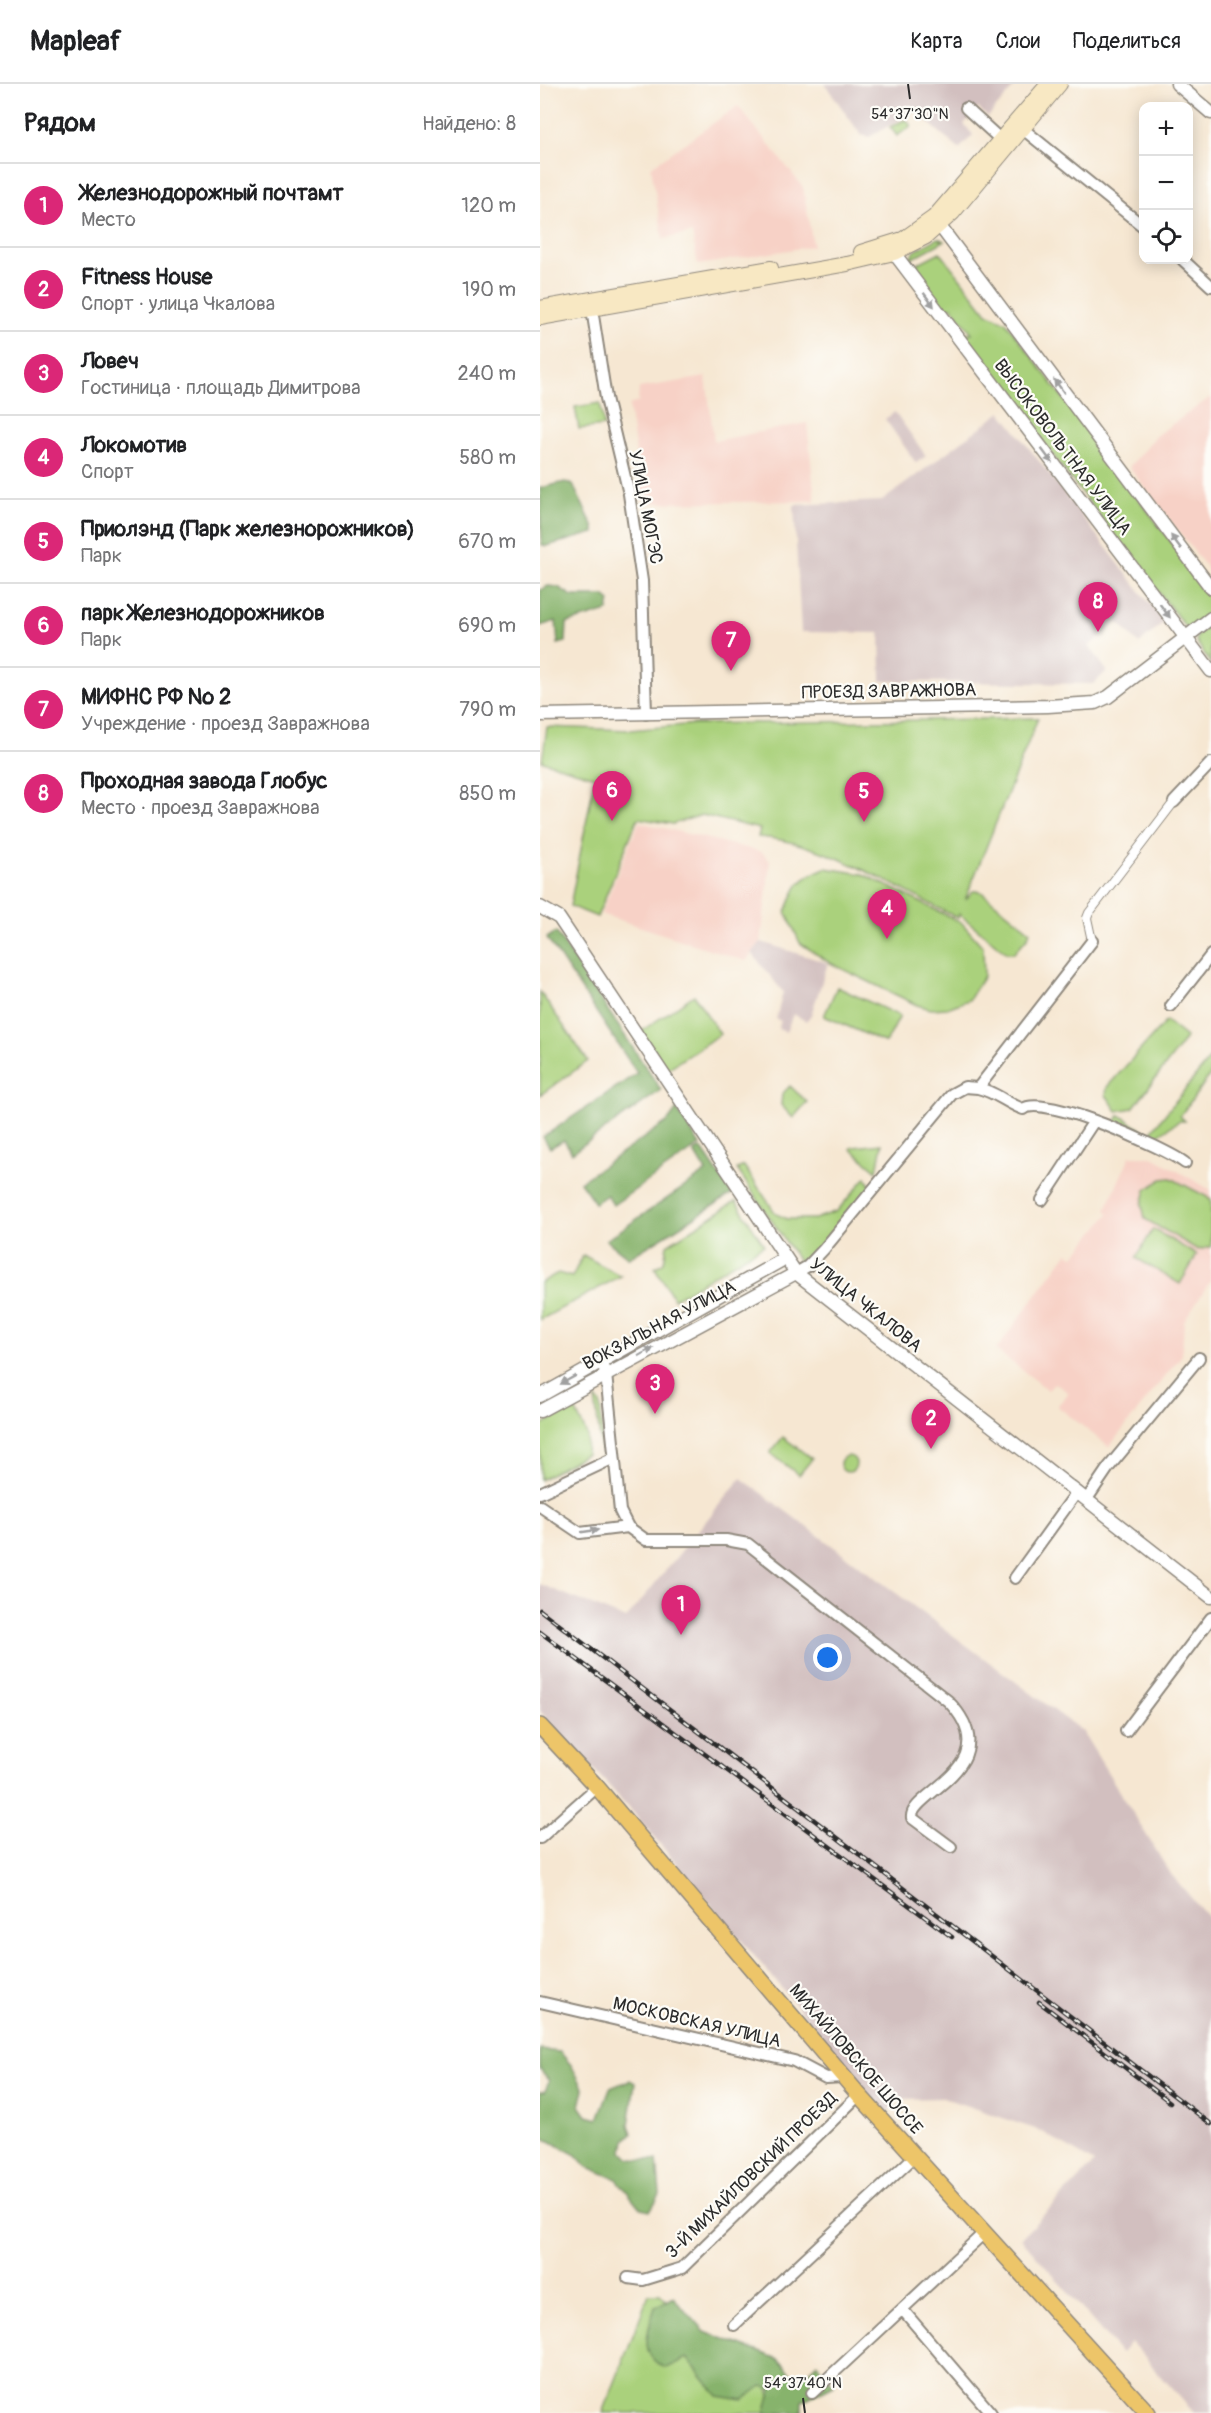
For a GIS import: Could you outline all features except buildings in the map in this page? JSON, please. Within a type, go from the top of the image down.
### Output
[{"type":"main road","points":[[1019,126],[1048,84]]},
{"type":"main road","points":[[540,308],[847,264],[920,241],[1019,126],[1060,84]]},
{"type":"main road","points":[[540,318],[718,281]]},
{"type":"main road","name":"МИХАЙЛОВСКОЕ ШОССЕ","points":[[540,1726],[597,1787],[843,2077],[1148,2413]]},
{"type":"street","points":[[1178,84],[1211,113]]},
{"type":"street","points":[[966,108],[1005,143]]},
{"type":"street","points":[[1019,126],[1139,224]]},
{"type":"street","name":"ВЫСОКОВОЛЬТНАЯ УЛИЦА","points":[[937,221],[1211,588]]},
{"type":"street","name":"ВЫСОКОВОЛЬТНАЯ УЛИЦА","points":[[891,249],[1211,671]]},
{"type":"street","points":[[1187,264],[1211,286]]},
{"type":"street","name":"УЛИЦА МОГЭС","points":[[592,309],[606,398],[629,494],[642,581],[646,714]]},
{"type":"street","name":"ПРОЕЗД ЗАВРАЖНОВА","points":[[540,715],[1048,706],[1095,703],[1108,697],[1211,618]]},
{"type":"street","points":[[978,1088],[1092,940],[1089,912],[1174,802],[1211,763]]},
{"type":"street","name":"УЛИЦА ЧКАЛОВА","points":[[540,907],[560,918],[668,1084],[796,1273],[1211,1597]]},
{"type":"street","points":[[1171,1006],[1211,955]]},
{"type":"street","points":[[796,1273],[808,1266],[824,1249],[952,1094],[965,1087],[994,1092],[1008,1103],[1023,1110],[1029,1105],[1047,1105],[1094,1121],[1139,1141],[1153,1143],[1185,1163]]},
{"type":"street","points":[[1042,1200],[1094,1121]]},
{"type":"street","name":"ВОКЗАЛЬНАЯ УЛИЦА","points":[[540,1396],[786,1258]]},
{"type":"street","name":"ВОКЗАЛЬНАЯ УЛИЦА","points":[[540,1411],[796,1273]]},
{"type":"street","points":[[1015,1578],[1199,1358]]},
{"type":"street","points":[[601,1361],[606,1374],[620,1511],[628,1527],[646,1540],[726,1540],[748,1544],[948,1701],[963,1716],[969,1734],[965,1757],[945,1784],[915,1806],[911,1813],[912,1818],[951,1847]]},
{"type":"street","points":[[540,1493],[614,1458]]},
{"type":"street","points":[[540,1506],[580,1533],[628,1527]]},
{"type":"street","points":[[1126,1731],[1211,1618]]},
{"type":"street","points":[[540,1838],[597,1787]]},
{"type":"street","name":"МОСКОВСКАЯ УЛИЦА","points":[[540,2002],[794,2061],[826,2078],[843,2077]]},
{"type":"street","name":"3-Й МИХАЙЛОВСКИЙ ПРОЕЗД","points":[[628,2278],[644,2280],[682,2268],[859,2095]]},
{"type":"street","points":[[734,2325],[915,2156]]},
{"type":"street","points":[[812,2393],[985,2232]]},
{"type":"street","points":[[902,2309],[992,2413]]},
{"type":"shaded area","points":[[825,84],[1016,85],[988,117],[978,108],[964,124],[973,135],[959,149],[915,111],[869,137],[861,135]]},
{"type":"shaded area","points":[[738,106],[803,187],[813,246],[698,265],[692,233],[663,239],[651,167]]},
{"type":"shaded area","points":[[706,377],[714,441],[807,423],[815,501],[643,503],[629,405],[638,402],[639,388]]},
{"type":"shaded area","points":[[1211,397],[1211,573],[1129,467],[1157,435]]},
{"type":"shaded area","points":[[895,412],[926,456],[916,463],[885,419]]},
{"type":"shaded area","points":[[1001,412],[1164,622],[1139,644],[1118,622],[1089,646],[1107,671],[1093,684],[881,681],[880,633],[801,632],[794,505],[882,501]]},
{"type":"shaded area","points":[[639,822],[762,852],[770,861],[761,942],[746,961],[601,914]]},
{"type":"shaded area","points":[[761,942],[828,963],[811,1015],[806,1021],[793,1014],[786,1032],[778,1029],[781,1021],[776,1019],[783,992],[752,953]]},
{"type":"shaded area","points":[[1130,1156],[1151,1156],[1211,1190],[1211,1280],[1184,1321],[1182,1355],[1109,1447],[1057,1406],[1069,1393],[1055,1383],[1048,1390],[996,1350],[1067,1253],[1074,1256],[1109,1214],[1106,1209]]},
{"type":"shaded area","points":[[741,1478],[1082,1731],[1170,1873],[1211,1921],[1211,2413],[1194,2413],[1131,2342],[1121,2354],[1021,2238],[1094,2163],[1041,2131],[944,2098],[895,2099],[887,2114],[846,2073],[848,2067],[633,1812],[540,1711],[540,1584],[626,1619]]},
{"type":"green space","points":[[906,119],[911,126],[897,136],[890,127]]},
{"type":"green space","points":[[938,238],[944,241],[907,261],[915,251]]},
{"type":"green space","points":[[940,252],[987,313],[1006,322],[1211,595],[1211,612],[1187,629],[959,334],[972,333],[952,307],[940,309],[909,268]]},
{"type":"green space","points":[[600,403],[604,426],[579,429],[575,407]]},
{"type":"green space","points":[[565,482],[573,485],[594,528],[594,533],[547,546],[542,545],[540,488]]},
{"type":"green space","points":[[548,586],[558,587],[572,596],[604,596],[610,601],[608,611],[567,623],[566,642],[558,644],[556,621],[540,626],[540,590]]},
{"type":"green space","points":[[1211,623],[1211,664],[1196,641],[1197,636]]},
{"type":"green space","points":[[1038,718],[965,900],[973,891],[980,891],[1030,931],[1028,937],[1014,953],[1007,953],[959,914],[958,918],[860,868],[808,847],[758,837],[760,829],[702,815],[673,824],[638,818],[597,917],[570,906],[595,777],[542,761],[547,727],[630,730],[695,724]]},
{"type":"green space","points":[[825,868],[863,874],[962,923],[983,947],[984,976],[969,1000],[947,1008],[931,1009],[917,1005],[830,963],[800,943],[786,912],[799,884]]},
{"type":"green space","points":[[556,932],[661,1090],[572,1153],[564,1140],[550,1148],[543,1137],[637,1073],[547,938]]},
{"type":"green space","points":[[837,987],[900,1016],[886,1043],[824,1016]]},
{"type":"green space","points":[[540,992],[588,1061],[540,1095]]},
{"type":"green space","points":[[694,995],[720,1034],[666,1070],[640,1032]]},
{"type":"green space","points":[[1166,1021],[1186,1037],[1184,1041],[1133,1108],[1117,1111],[1106,1095],[1107,1087]]},
{"type":"green space","points":[[1211,1057],[1211,1074],[1180,1116],[1185,1121],[1179,1121],[1149,1141],[1112,1126],[1120,1115],[1145,1132],[1151,1132]]},
{"type":"green space","points":[[790,1086],[807,1102],[793,1118],[781,1105],[782,1094]]},
{"type":"green space","points":[[677,1109],[700,1145],[613,1205],[607,1195],[595,1203],[580,1182],[668,1121]]},
{"type":"green space","points":[[882,1144],[877,1171],[851,1149],[853,1147]]},
{"type":"green space","points":[[701,1148],[732,1194],[629,1258],[606,1240],[706,1172],[694,1152]]},
{"type":"green space","points":[[744,1166],[776,1214],[787,1219],[815,1219],[837,1211],[866,1177],[871,1187],[812,1261],[802,1266],[737,1169]]},
{"type":"green space","points":[[1171,1178],[1211,1199],[1211,1247],[1198,1250],[1145,1219],[1142,1204],[1146,1190],[1162,1179]]},
{"type":"green space","points":[[736,1201],[764,1245],[674,1299],[655,1268],[664,1262],[667,1245]]},
{"type":"green space","points":[[1153,1229],[1197,1255],[1180,1284],[1136,1258]]},
{"type":"green space","points":[[583,1255],[621,1276],[540,1320],[540,1283],[558,1273],[572,1277]]},
{"type":"green space","points":[[595,1398],[600,1403],[604,1459],[602,1458]]},
{"type":"green space","points":[[574,1407],[587,1435],[586,1454],[540,1480],[540,1426]]},
{"type":"green space","points":[[783,1437],[812,1459],[799,1475],[770,1453]]},
{"type":"green space","points":[[848,1456],[854,1458],[856,1464],[854,1470],[848,1472],[842,1470],[840,1464],[842,1458]]},
{"type":"green space","points":[[540,2050],[560,2052],[571,2065],[584,2089],[580,2106],[587,2116],[598,2119],[610,2088],[630,2080],[635,2083],[629,2125],[632,2133],[625,2140],[623,2152],[630,2159],[657,2160],[660,2194],[650,2211],[641,2209],[617,2179],[586,2166],[576,2155],[540,2136],[540,2092],[545,2092],[549,2080],[540,2069]]},
{"type":"green space","points":[[649,2294],[660,2294],[694,2329],[766,2376],[772,2406],[783,2413],[603,2413]]},
{"type":"green space","points":[[673,2297],[705,2332],[778,2359],[799,2381],[817,2363],[834,2385],[802,2401],[802,2413],[765,2413],[772,2389],[762,2386],[743,2400],[718,2396],[687,2358],[666,2368],[651,2357],[647,2342],[655,2307]]},
{"type":"railway","points":[[540,1610],[1211,2124]]},
{"type":"railway","points":[[540,1632],[952,1937]]},
{"type":"railway","points":[[1039,2002],[1170,2102]]},
{"type":"place","name":"Проходная завода Глобус","points":[[1098,632]]},
{"type":"place","name":"МИФНС РФ № 2","points":[[731,671]]},
{"type":"place","name":"парк Железнодорожников","points":[[612,821]]},
{"type":"place","name":"Приолэнд (Парк железнорожников)","points":[[864,822]]},
{"type":"place","name":"Локомотив","points":[[887,939]]},
{"type":"place","name":"Ловеч","points":[[655,1414]]},
{"type":"place","name":"Fitness House","points":[[931,1449]]},
{"type":"place","name":"Железнодорожный почтамт","points":[[681,1635]]}]
